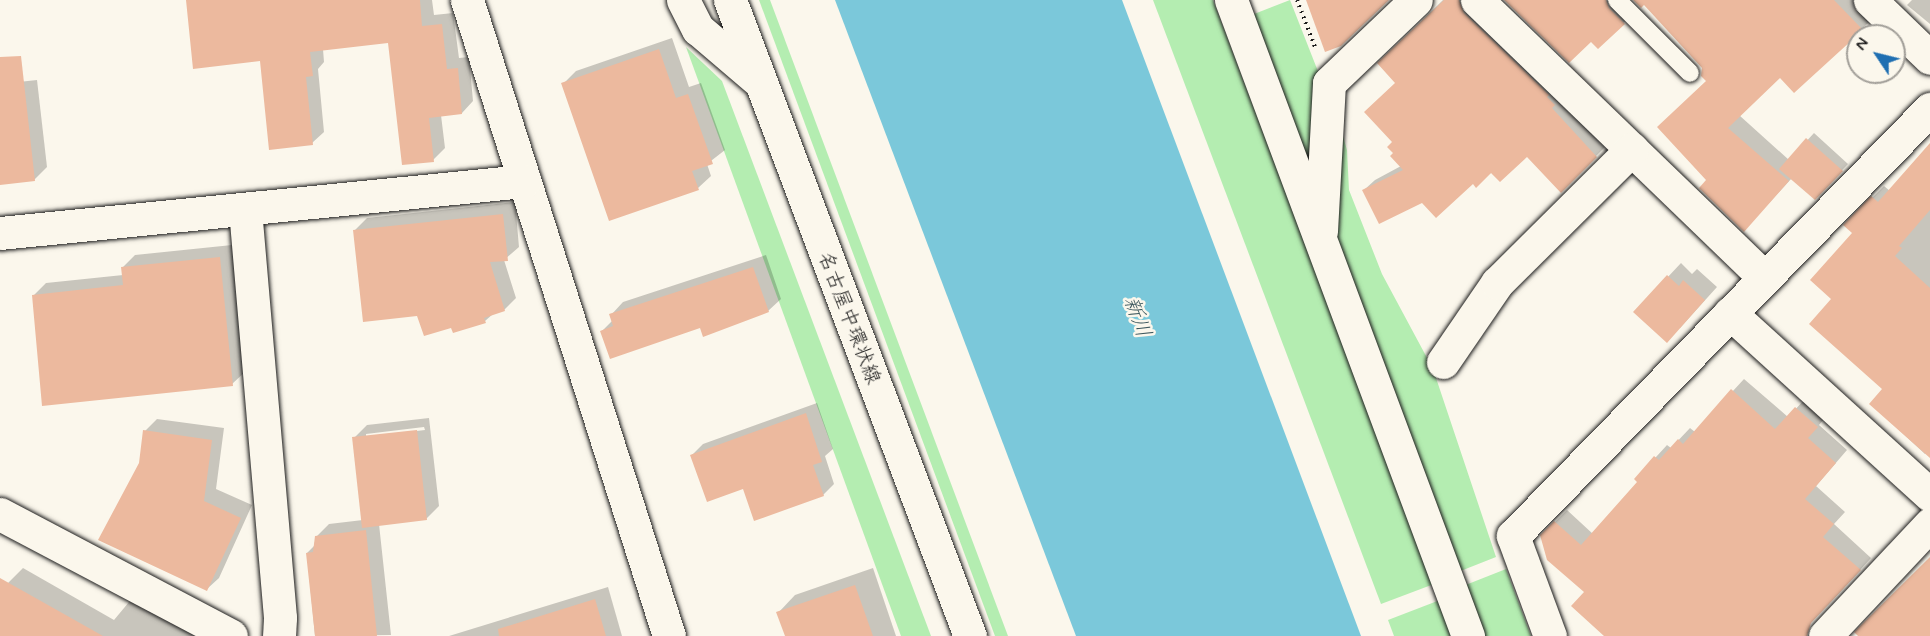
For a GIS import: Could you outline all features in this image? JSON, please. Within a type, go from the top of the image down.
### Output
[{"type":"street","points":[[467,0],[669,636]]},
{"type":"street","points":[[683,0],[698,29],[759,81]]},
{"type":"street","name":"名古屋中環状線","points":[[730,0],[970,636]]},
{"type":"street","points":[[1231,0],[1468,636]]},
{"type":"street","points":[[1320,240],[1324,212],[1329,83],[1416,0]]},
{"type":"street","points":[[1477,0],[1765,278]]},
{"type":"street","points":[[1870,0],[1930,58]]},
{"type":"street","points":[[1550,636],[1513,536],[1930,109]]},
{"type":"street","points":[[1443,362],[1497,283],[1632,149]]},
{"type":"street","points":[[0,233],[524,181]]},
{"type":"street","points":[[245,209],[280,618],[279,636]]},
{"type":"street","points":[[1730,313],[1930,495]]},
{"type":"street","points":[[0,513],[231,636]]},
{"type":"street","points":[[1825,636],[1930,524]]},
{"type":"lane","points":[[1617,0],[1690,73]]},
{"type":"path","points":[[1297,0],[1329,83]]},
{"type":"green space","points":[[759,0],[770,0],[1008,636],[995,636]]},
{"type":"green space","points":[[1153,0],[1213,0],[1434,584],[1381,604]]},
{"type":"green space","points":[[1290,0],[1321,79],[1317,194],[1249,16]]},
{"type":"green space","points":[[686,47],[722,81],[931,636],[901,636]]},
{"type":"green space","points":[[1333,102],[1347,150],[1349,190],[1382,274],[1433,369],[1496,557],[1458,572],[1335,233]]},
{"type":"green space","points":[[1506,569],[1531,636],[1482,636],[1463,586]]},
{"type":"green space","points":[[1440,600],[1454,636],[1394,636],[1388,620]]},
{"type":"water","name":"新川","points":[[835,0],[1122,0],[1361,636],[1076,636]]},
{"type":"building","points":[[186,0],[420,0],[422,26],[442,24],[447,69],[458,68],[462,114],[429,118],[434,162],[402,165],[388,43],[310,52],[313,76],[306,77],[313,145],[269,150],[260,61],[193,69]]},
{"type":"building","points":[[1306,0],[1389,0],[1341,46],[1325,52]]},
{"type":"building","points":[[1444,0],[1459,0],[1464,13],[1549,95],[1547,97],[1555,105],[1552,108],[1597,157],[1561,193],[1527,157],[1500,182],[1491,173],[1476,188],[1473,184],[1436,218],[1422,203],[1379,224],[1362,190],[1403,170],[1390,156],[1393,153],[1387,147],[1392,142],[1364,112],[1395,83],[1377,63]]},
{"type":"building","points":[[1504,0],[1606,0],[1609,8],[1625,24],[1598,49],[1591,42],[1569,63]]},
{"type":"building","points":[[1633,0],[1834,0],[1857,24],[1846,24],[1846,46],[1794,93],[1780,78],[1728,128],[1789,181],[1744,232],[1699,188],[1706,180],[1657,127],[1706,81],[1701,76],[1702,68],[1644,5],[1641,8]]},
{"type":"building","points":[[659,49],[676,98],[688,94],[713,164],[692,171],[699,190],[609,221],[561,83]]},
{"type":"building","points":[[21,56],[35,181],[0,185],[0,57]]},
{"type":"building","points":[[1806,138],[1843,171],[1815,200],[1779,169]]},
{"type":"building","points":[[1930,143],[1930,210],[1899,246],[1902,248],[1895,256],[1930,288],[1930,458],[1869,404],[1882,389],[1809,324],[1831,299],[1810,280],[1852,233],[1843,225],[1871,196],[1878,202]]},
{"type":"building","points":[[503,214],[508,261],[490,262],[505,311],[484,318],[486,323],[453,333],[451,328],[424,336],[417,316],[363,322],[353,230]]},
{"type":"building","points":[[220,257],[233,386],[42,406],[32,295],[123,285],[121,267]]},
{"type":"building","points":[[753,267],[769,312],[703,337],[700,328],[610,359],[600,331],[613,326],[609,314]]},
{"type":"building","points":[[1667,275],[1679,286],[1683,280],[1705,300],[1667,343],[1633,312]]},
{"type":"building","points":[[1731,389],[1775,429],[1795,407],[1818,427],[1808,438],[1836,463],[1805,499],[1834,524],[1823,537],[1861,570],[1811,623],[1807,636],[1604,636],[1571,606],[1584,592],[1547,560],[1540,535],[1554,521],[1581,545],[1637,482],[1634,479],[1654,456],[1659,460],[1678,439],[1683,444]]},
{"type":"building","points":[[806,413],[822,462],[813,465],[824,496],[754,521],[743,489],[707,502],[690,455]]},
{"type":"building","points":[[143,430],[212,440],[204,501],[241,518],[207,591],[98,540],[139,463]]},
{"type":"building","points":[[417,430],[427,520],[362,528],[352,437]]},
{"type":"building","points":[[366,530],[377,636],[315,636],[306,553],[313,552],[315,536]]},
{"type":"building","points":[[1930,557],[1930,636],[1858,636],[1854,632]]},
{"type":"building","points":[[0,578],[103,636],[0,636]]},
{"type":"building","points":[[855,585],[873,636],[785,636],[776,612]]},
{"type":"building","points":[[595,599],[606,636],[499,636],[498,629]]}]
